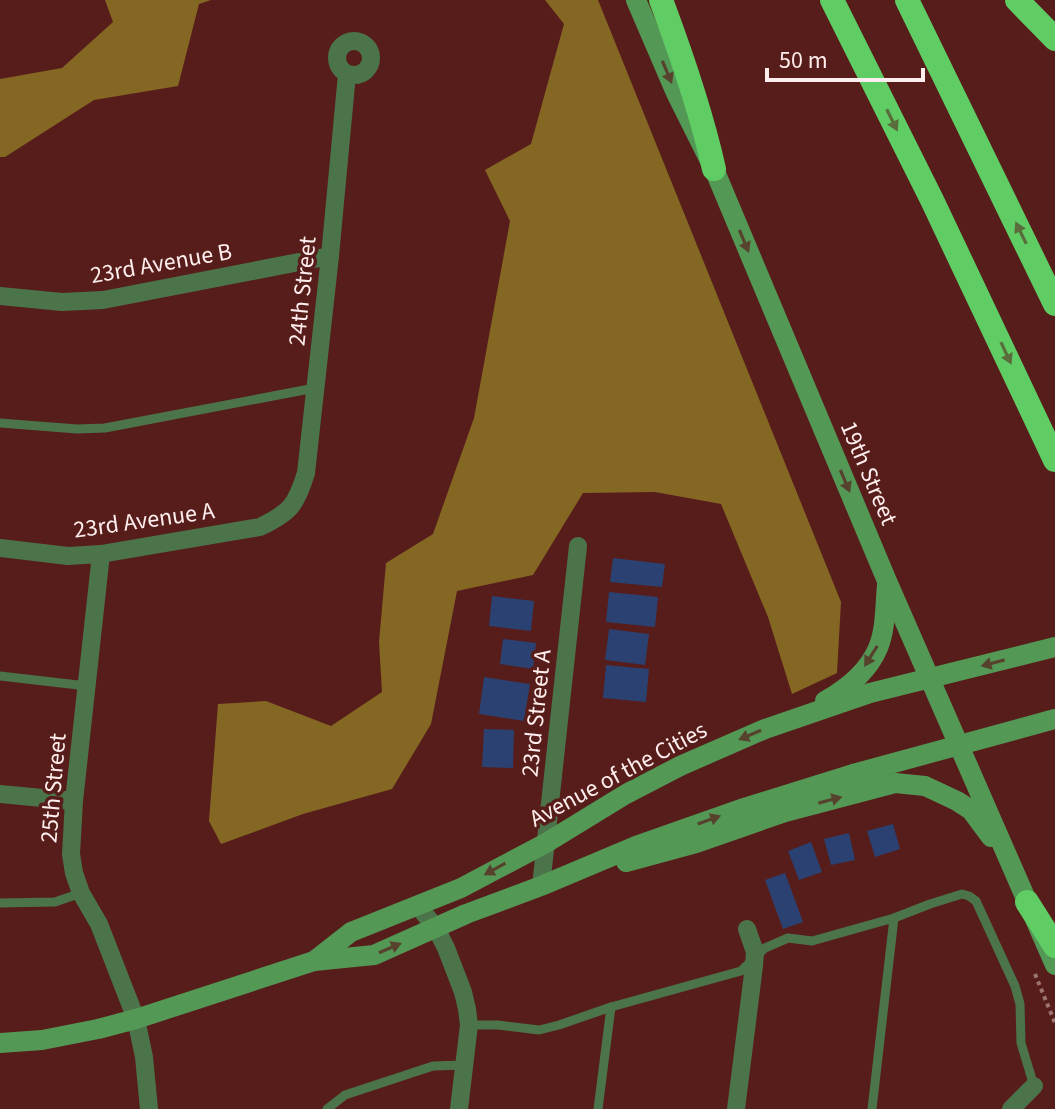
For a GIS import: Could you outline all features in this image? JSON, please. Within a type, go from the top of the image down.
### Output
[{"type":"highway","points":[[661,0],[686,66],[714,169]]},
{"type":"highway","points":[[832,0],[932,200],[1055,460]]},
{"type":"highway","points":[[907,0],[1055,304]]},
{"type":"highway","points":[[1017,0],[1055,39]]},
{"type":"highway","points":[[1027,902],[1055,946]]},
{"type":"main road","name":"19th Street","points":[[636,0],[676,93],[714,169],[887,581],[1055,965]]},
{"type":"main road","points":[[794,719],[842,691],[857,678],[877,649],[882,632],[887,581]]},
{"type":"main road","name":"Avenue of the Cities","points":[[314,961],[351,932],[461,888],[546,843],[626,794],[680,766],[765,729],[870,693],[1055,647]]},
{"type":"main road","name":"Avenue of the Cities","points":[[0,1043],[42,1040],[98,1029],[314,961],[374,955],[636,846],[744,808],[853,774],[1055,719]]},
{"type":"main road","points":[[541,886],[696,843],[785,812],[895,783],[925,786],[971,810],[1013,868]]},
{"type":"street","name":"24th Street","points":[[289,509],[298,498],[306,473],[347,74]]},
{"type":"street","name":"23rd Avenue B","points":[[0,296],[62,302],[103,300],[330,256]]},
{"type":"street","name":"23rd Avenue A","points":[[0,548],[68,556],[101,554],[260,527],[289,509]]},
{"type":"street","name":"23rd Street A","points":[[541,886],[578,546]]},
{"type":"street","name":"25th Street","points":[[101,554],[71,854],[81,893],[99,924],[136,1019],[144,1057],[149,1109]]},
{"type":"street","points":[[0,794],[74,801]]},
{"type":"street","points":[[418,906],[436,928],[463,992],[469,1025],[459,1109]]},
{"type":"street","points":[[736,1109],[755,960],[747,929]]},
{"type":"street","points":[[1011,1109],[1034,1086]]},
{"type":"lane","points":[[0,423],[64,429],[105,428],[315,388]]},
{"type":"lane","points":[[0,676],[87,686]]},
{"type":"lane","points":[[0,903],[55,902],[81,893]]},
{"type":"lane","points":[[469,1025],[539,1030],[559,1025],[611,1007],[741,971],[765,948],[788,938],[812,941],[894,918],[962,894],[976,901],[1015,986],[1022,1022],[1021,1043],[1034,1086]]},
{"type":"lane","points":[[872,1109],[894,918]]},
{"type":"lane","points":[[598,1109],[611,1007]]},
{"type":"lane","points":[[327,1109],[345,1095],[433,1066],[463,1065]]},
{"type":"path","points":[[1034,972],[1055,1023]]},
{"type":"shaded area","points":[[105,0],[211,0],[199,4],[178,86],[94,100],[5,157],[0,157],[0,79],[62,68],[113,22]]},
{"type":"shaded area","points":[[545,0],[598,0],[841,602],[837,673],[792,694],[768,617],[721,504],[655,492],[583,493],[533,575],[457,591],[431,724],[392,789],[303,814],[221,844],[209,821],[218,704],[266,701],[331,726],[382,692],[379,642],[386,563],[433,534],[474,418],[510,221],[485,170],[531,144],[564,24]]},
{"type":"building","points":[[613,558],[665,564],[662,587],[610,582]]},
{"type":"building","points":[[609,592],[658,597],[655,627],[606,622]]},
{"type":"building","points":[[492,596],[534,601],[531,631],[489,626]]},
{"type":"building","points":[[609,629],[649,634],[645,665],[605,660]]},
{"type":"building","points":[[503,639],[536,643],[533,669],[500,664]]},
{"type":"building","points":[[606,665],[649,669],[646,702],[603,698]]},
{"type":"building","points":[[484,677],[530,684],[524,721],[479,714]]},
{"type":"building","points":[[484,729],[514,730],[513,768],[482,767]]},
{"type":"building","points":[[893,824],[900,849],[875,857],[867,831]]},
{"type":"building","points":[[849,833],[855,860],[831,865],[824,839]]},
{"type":"building","points":[[811,842],[822,872],[799,880],[788,851]]},
{"type":"building","points":[[785,873],[803,922],[783,929],[765,880]]}]
